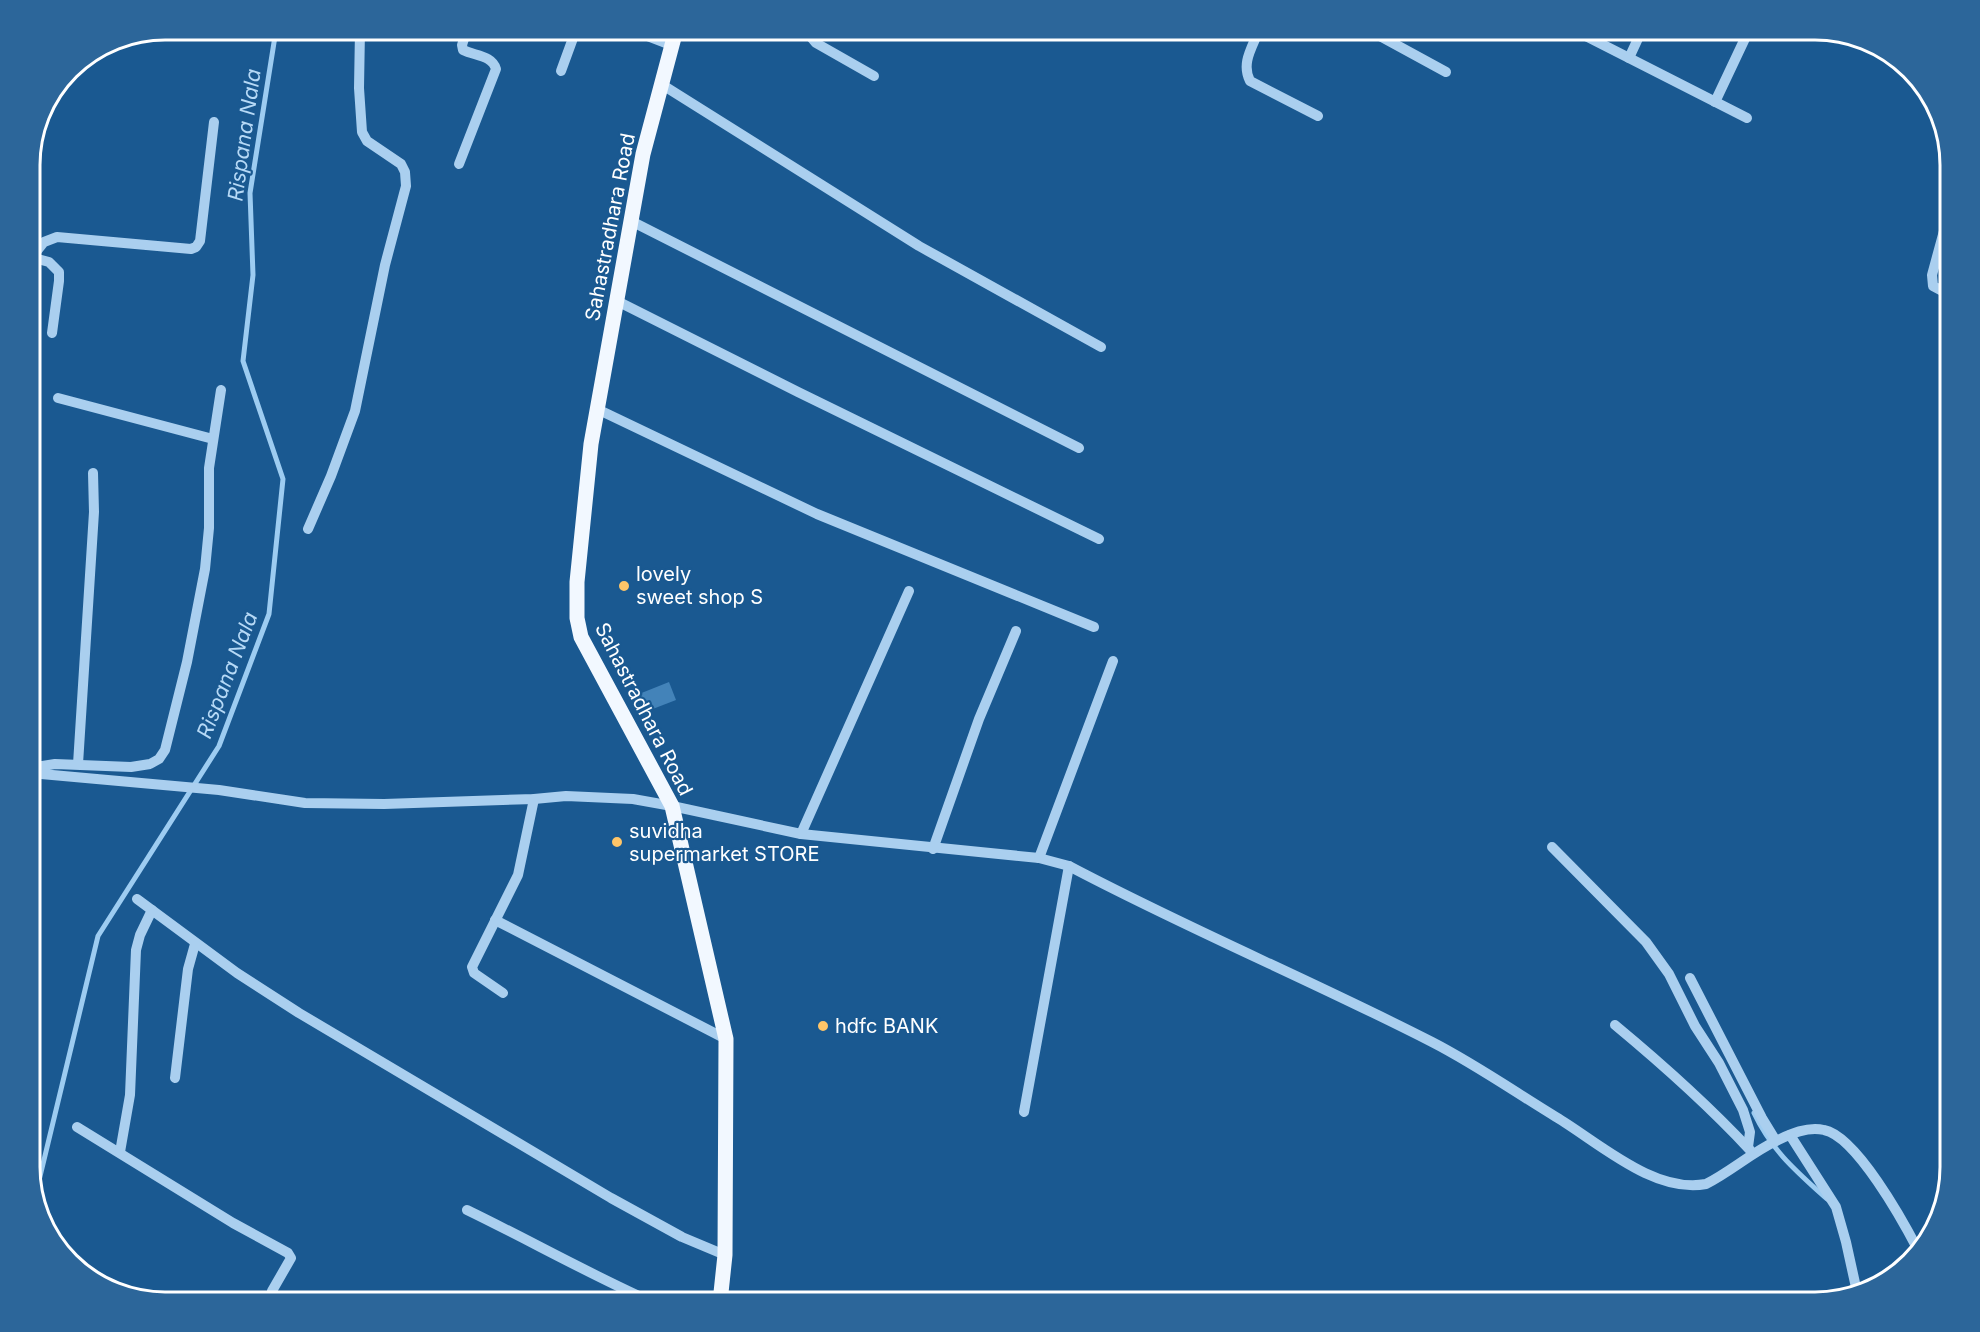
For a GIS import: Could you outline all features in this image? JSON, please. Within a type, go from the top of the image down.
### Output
[{"type":"main road","name":"Sahastradhara Road","points":[[673,40],[643,154],[591,444],[580,547],[577,618],[581,637],[672,806],[726,1039],[725,1255],[721,1292]]},
{"type":"street","points":[[308,529],[355,411],[385,266],[406,186],[405,172],[400,164],[367,141],[362,132],[359,88],[360,40]]},
{"type":"street","points":[[459,164],[496,69],[489,58],[464,50],[463,40]]},
{"type":"street","points":[[561,71],[572,40]]},
{"type":"street","points":[[658,40],[671,45]]},
{"type":"street","points":[[813,40],[874,76]]},
{"type":"street","points":[[1255,40],[1245,71],[1250,81],[1318,116]]},
{"type":"street","points":[[1387,40],[1446,72]]},
{"type":"street","points":[[1594,40],[1747,118]]},
{"type":"street","points":[[1629,58],[1637,40]]},
{"type":"street","points":[[1715,102],[1744,40]]},
{"type":"street","points":[[661,84],[919,246],[1101,347]]},
{"type":"street","points":[[41,245],[57,237],[191,249],[196,247],[200,241],[214,122]]},
{"type":"street","points":[[631,221],[1079,448]]},
{"type":"street","points":[[1940,246],[1932,275],[1934,286],[1940,289]]},
{"type":"street","points":[[41,260],[49,262],[59,272],[52,333]]},
{"type":"street","points":[[617,301],[1099,539]]},
{"type":"street","points":[[41,765],[78,764],[131,767],[150,764],[159,759],[165,750],[187,662],[205,569],[209,528],[209,468],[221,390]]},
{"type":"street","points":[[58,399],[213,439]]},
{"type":"street","points":[[597,409],[817,514],[1094,627]]},
{"type":"street","points":[[78,764],[94,512],[93,473]]},
{"type":"street","points":[[801,834],[909,591]]},
{"type":"street","points":[[933,849],[979,719],[1016,631]]},
{"type":"street","points":[[1039,858],[1113,661]]},
{"type":"street","points":[[41,774],[219,789],[305,802],[384,804],[534,799],[551,796],[633,800],[672,806],[801,834],[1039,858],[1069,866],[1434,1043],[1569,1125],[1628,1164],[1670,1182],[1692,1187],[1699,1185],[1716,1179],[1755,1150],[1790,1135],[1803,1130],[1822,1129],[1831,1132],[1855,1151],[1901,1218],[1914,1242]]},
{"type":"street","points":[[503,993],[474,973],[472,967],[518,875],[534,799]]},
{"type":"street","points":[[1552,847],[1646,942],[1669,974],[1695,1026],[1719,1063],[1743,1110],[1755,1150]]},
{"type":"street","points":[[1024,1112],[1069,866]]},
{"type":"street","points":[[137,899],[195,944],[299,1013],[611,1198],[682,1237],[725,1255]]},
{"type":"street","points":[[120,1152],[130,1095],[136,950],[140,935],[152,910]]},
{"type":"street","points":[[495,920],[726,1039]]},
{"type":"street","points":[[175,1078],[188,969],[195,944]]},
{"type":"street","points":[[1690,978],[1775,1142]]},
{"type":"street","points":[[1615,1024],[1668,1069],[1755,1150]]},
{"type":"street","points":[[77,1127],[233,1223],[288,1253],[291,1258],[272,1292]]},
{"type":"street","points":[[1790,1135],[1836,1207],[1855,1285]]},
{"type":"street","points":[[467,1210],[630,1292]]},
{"type":"building","points":[[669,682],[676,700],[645,712],[639,694]]},
{"type":"waterway","name":"Rispana Nala","points":[[41,1172],[98,936],[219,746],[269,614],[283,479],[243,361],[253,275],[250,193],[274,40]]},
{"type":"waterway","points":[[1754,1113],[1777,1150],[1827,1199]]},
{"type":"place","name":"lovely sweet shop S","points":[[624,586]]},
{"type":"place","name":"suvidha supermarket STORE","points":[[617,842]]},
{"type":"place","name":"hdfc BANK","points":[[823,1026]]}]
